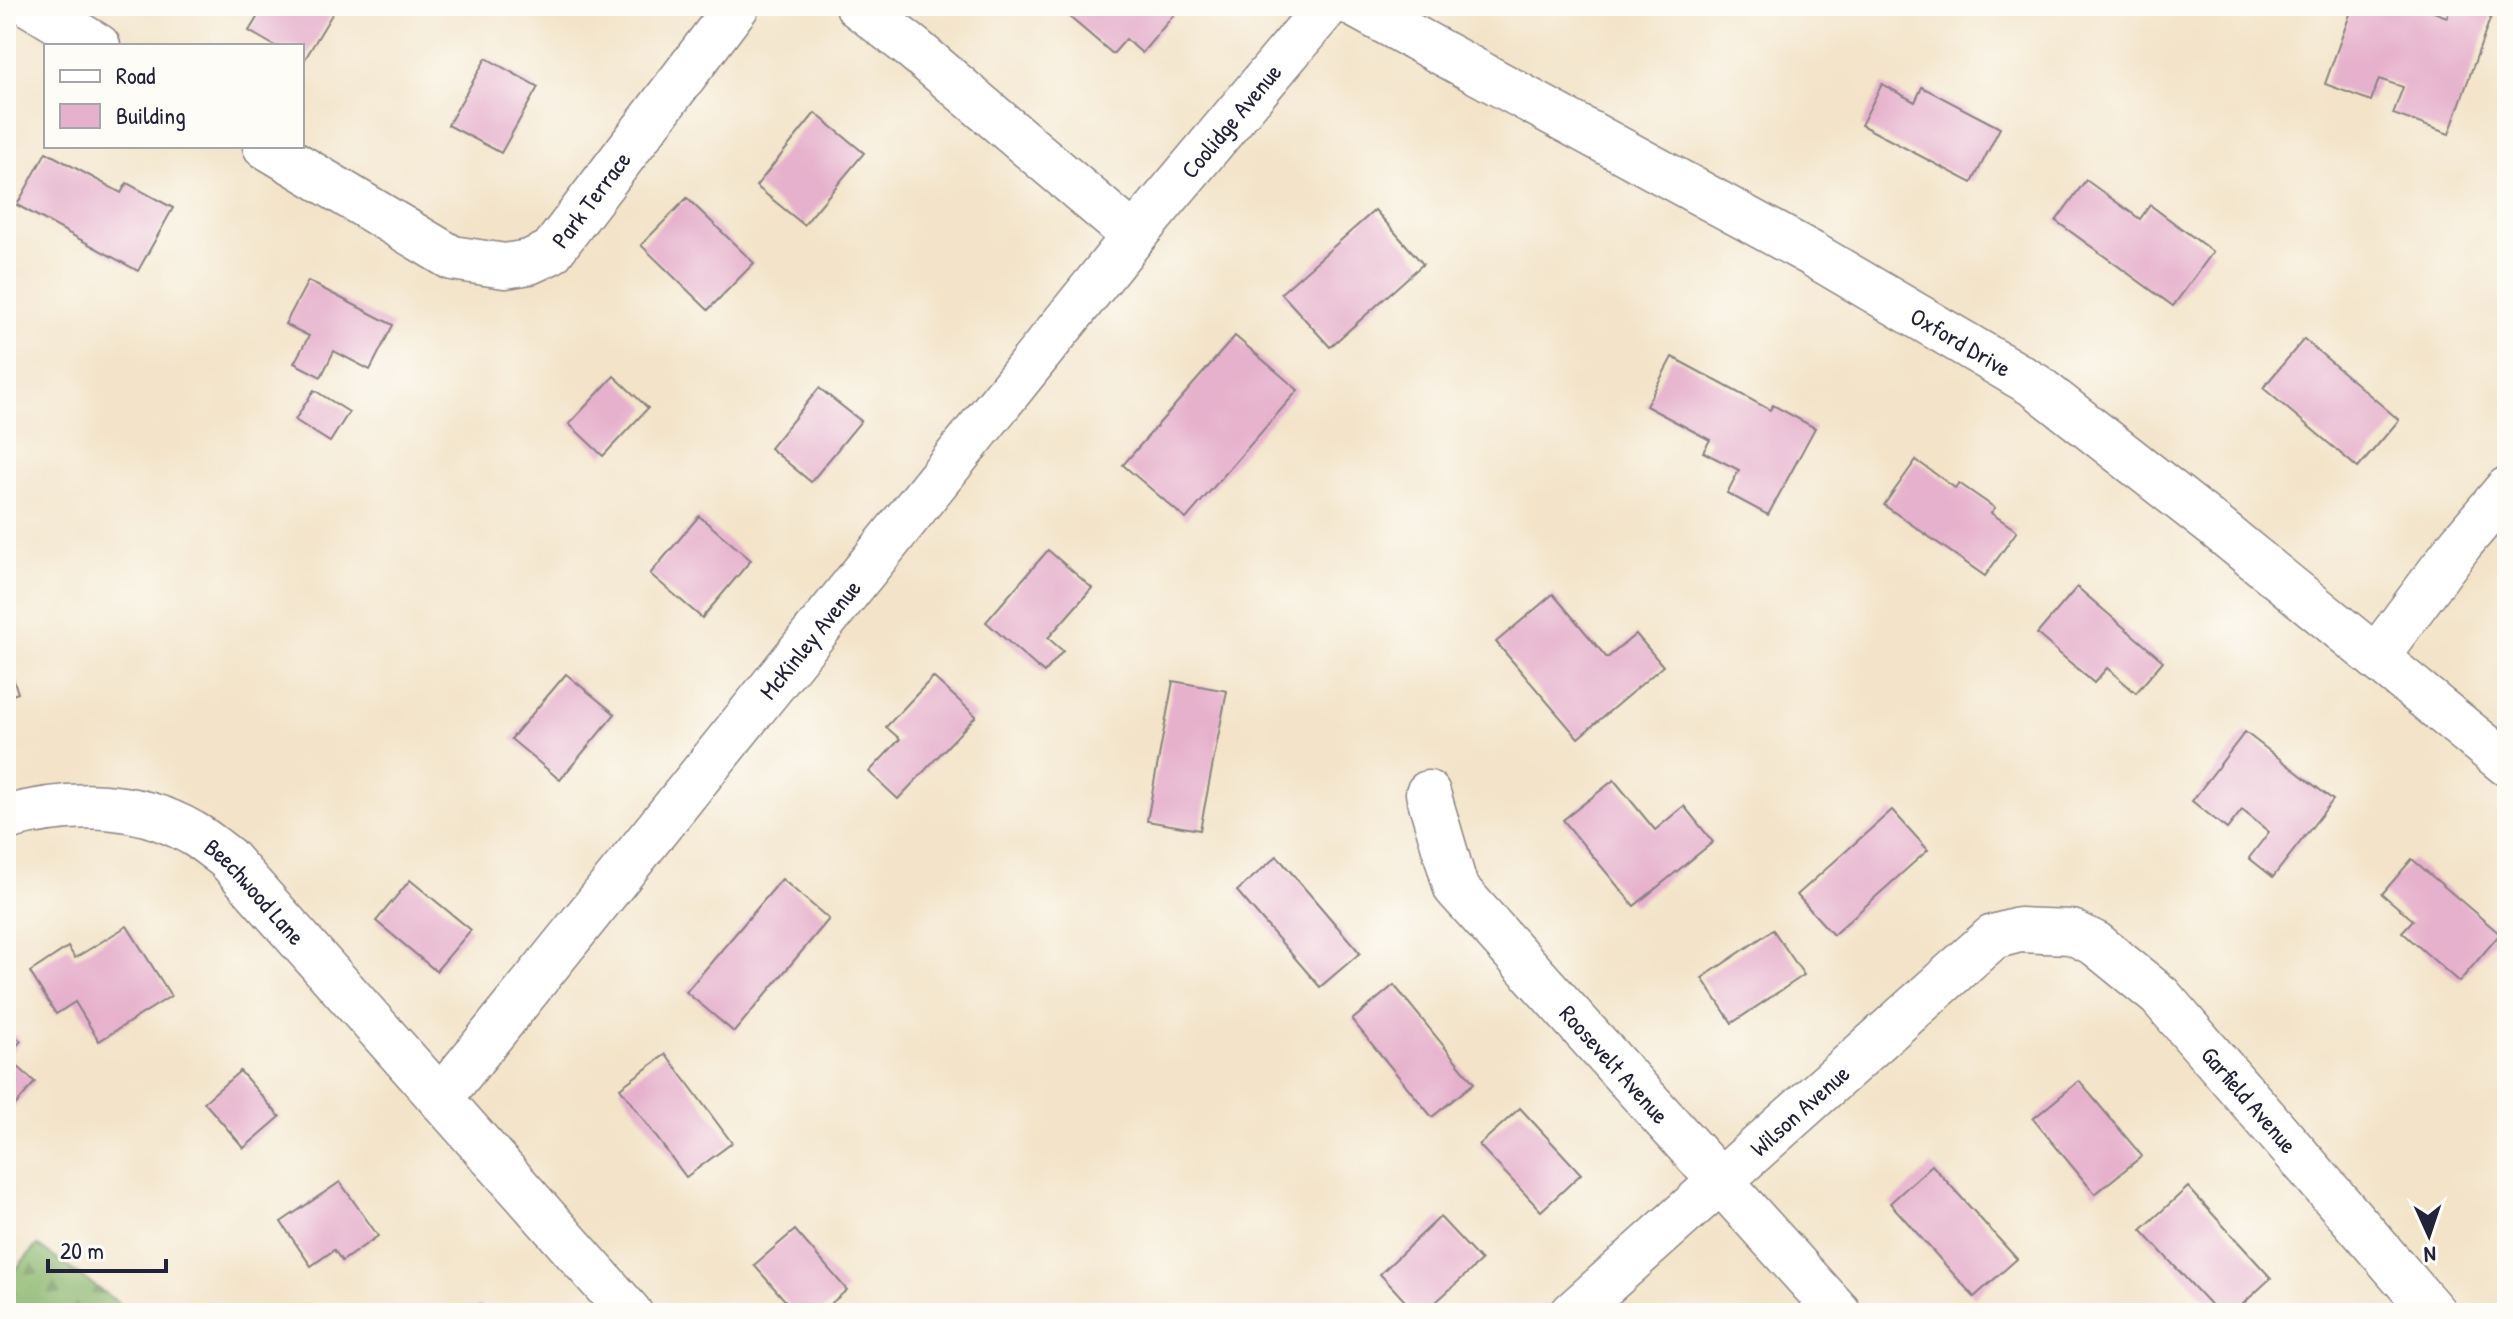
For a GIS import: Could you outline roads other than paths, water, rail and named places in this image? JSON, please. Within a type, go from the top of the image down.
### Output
[{"type":"street","points":[[32,6],[95,44]]},
{"type":"street","name":"Park Terrace","points":[[268,148],[452,258],[505,266],[529,262],[551,252],[737,6]]},
{"type":"street","points":[[858,6],[914,49],[1134,236]]},
{"type":"street","name":"Coolidge Avenue","points":[[1134,236],[1327,6]]},
{"type":"street","name":"Oxford Drive","points":[[1356,6],[1812,254],[2036,386],[2216,527],[2507,764]]},
{"type":"street","name":"McKinley Avenue","points":[[440,1099],[1134,236]]},
{"type":"street","points":[[2376,657],[2461,543],[2507,489]]},
{"type":"street","name":"Roosevelt Avenue","points":[[1428,793],[1456,888],[1839,1313]]},
{"type":"street","name":"Beechwood Lane","points":[[6,818],[65,805],[119,808],[171,822],[195,834],[227,858],[440,1099]]},
{"type":"street","name":"Wilson Avenue","points":[[1573,1313],[1993,937],[2035,929]]},
{"type":"street","name":"Garfield Avenue","points":[[2035,929],[2072,932],[2096,944],[2160,996],[2434,1313]]},
{"type":"street","points":[[440,1099],[630,1313]]}]
